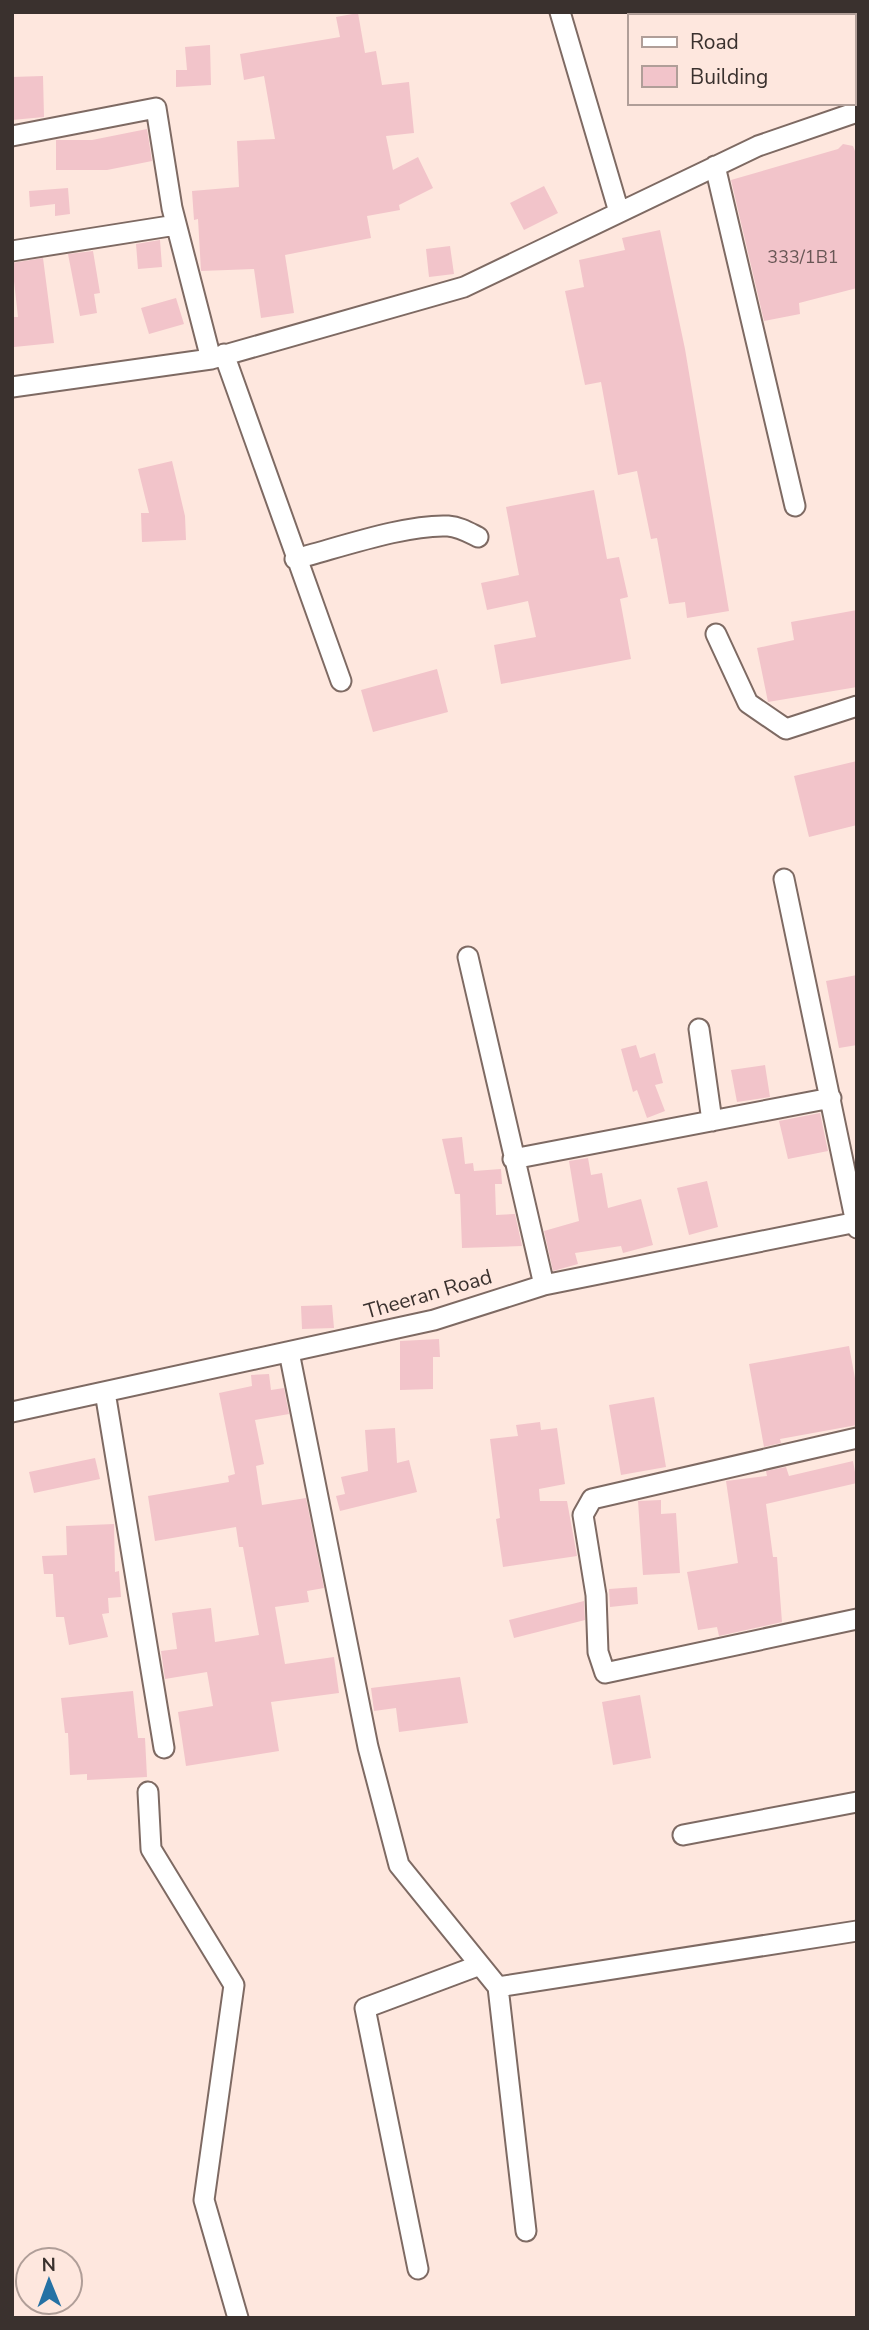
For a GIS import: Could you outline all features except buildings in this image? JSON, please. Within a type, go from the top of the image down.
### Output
[{"type":"street","points":[[560,12],[619,212]]},
{"type":"street","points":[[12,136],[156,108],[176,225],[217,356],[341,681]]},
{"type":"street","points":[[12,387],[217,356],[319,330],[464,287],[758,146],[857,112]]},
{"type":"street","points":[[715,166],[795,506]]},
{"type":"street","points":[[12,251],[176,225]]},
{"type":"street","points":[[295,559],[436,527],[462,528],[478,537]]},
{"type":"street","points":[[716,634],[748,703],[786,729],[857,706]]},
{"type":"street","points":[[783,879],[856,1224]]},
{"type":"street","points":[[468,957],[544,1285]]},
{"type":"street","points":[[699,1029],[712,1121]]},
{"type":"street","points":[[513,1159],[831,1098]]},
{"type":"street","name":"Theeran Road","points":[[12,1412],[434,1320],[544,1285],[856,1224]]},
{"type":"street","points":[[289,1352],[368,1747],[399,1865],[498,1987],[526,2231]]},
{"type":"street","points":[[105,1392],[164,1748]]},
{"type":"street","points":[[857,1438],[592,1499],[583,1515],[596,1595],[598,1652],[604,1673],[857,1619]]},
{"type":"street","points":[[148,1792],[151,1849],[234,1985],[204,2200],[237,2318]]},
{"type":"street","points":[[682,1835],[857,1802]]},
{"type":"street","points":[[498,1987],[857,1931]]},
{"type":"street","points":[[418,2269],[365,2008],[480,1965]]}]
